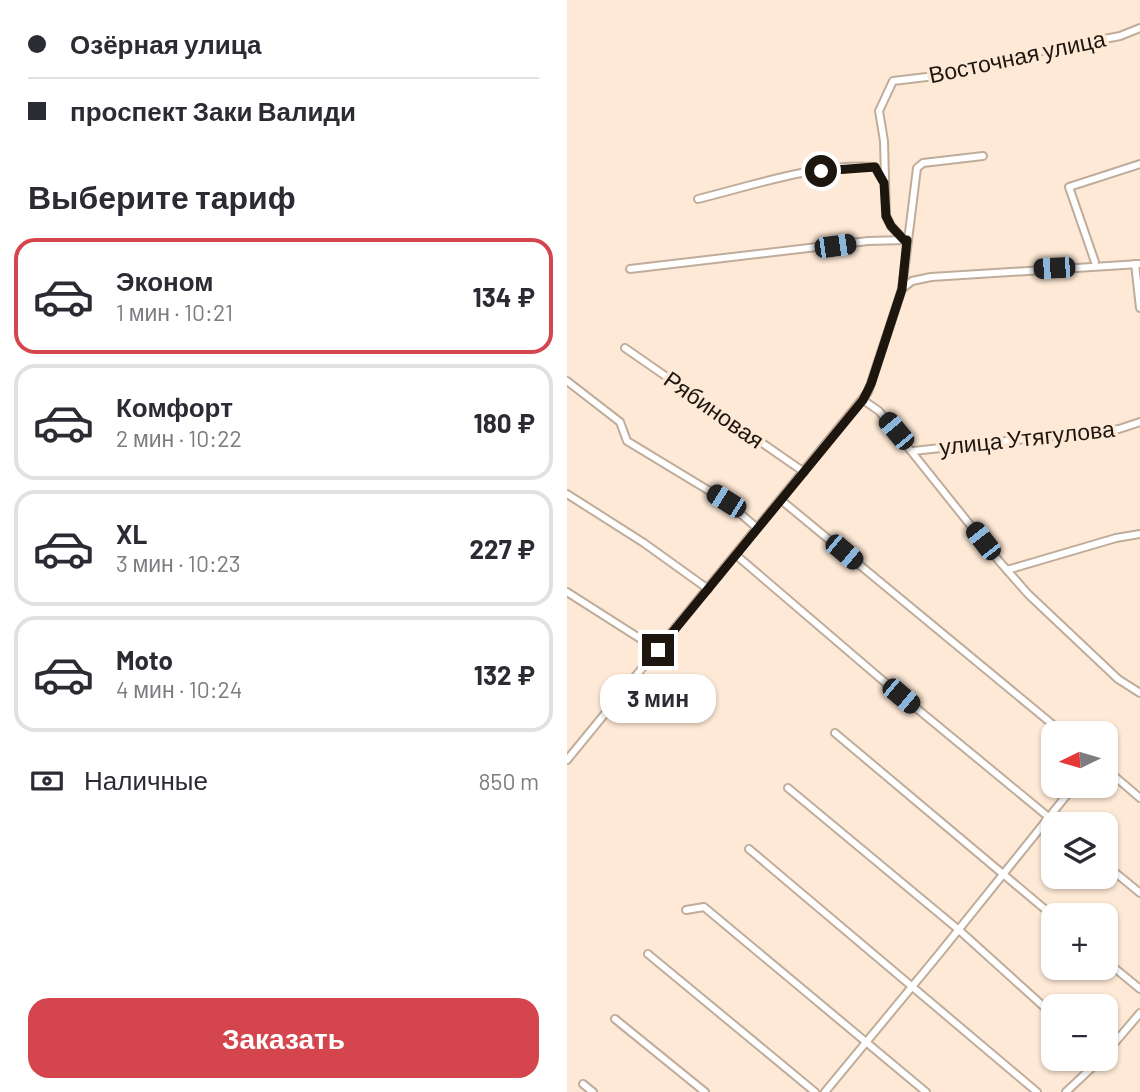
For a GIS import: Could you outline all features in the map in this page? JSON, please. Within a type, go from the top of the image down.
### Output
[{"type":"street","name":"Восточная улица","points":[[884,183],[884,141],[879,111],[893,81],[952,74],[995,60],[1119,36],[1140,29]]},
{"type":"street","points":[[567,760],[863,400],[871,384],[902,289],[916,167],[923,163],[983,156]]},
{"type":"street","points":[[1095,262],[1069,187],[1140,164]]},
{"type":"street","points":[[698,199],[806,173],[875,167],[884,183],[886,216],[891,226],[906,240]]},
{"type":"street","points":[[630,269],[860,242],[906,240]]},
{"type":"street","points":[[902,289],[912,281],[931,277],[1137,264],[1140,309]]},
{"type":"street","name":"Рябиновая","points":[[625,348],[804,472]]},
{"type":"street","points":[[567,381],[620,422],[627,441],[726,501],[757,528]]},
{"type":"street","points":[[863,400],[879,411],[1028,594],[1118,679],[1140,693]]},
{"type":"street","name":"улица Утягулова","points":[[913,451],[1119,429],[1140,422]]},
{"type":"street","points":[[567,494],[644,543],[708,589]]},
{"type":"street","points":[[781,500],[1048,721]]},
{"type":"street","points":[[1007,570],[1116,538],[1140,534]]},
{"type":"street","points":[[736,555],[880,679],[1042,812]]},
{"type":"street","points":[[567,592],[658,650]]},
{"type":"street","points":[[835,733],[1041,906]]},
{"type":"street","points":[[1118,779],[1140,798]]},
{"type":"street","points":[[788,788],[959,930],[1041,1004]]},
{"type":"street","points":[[1052,812],[1064,798]]},
{"type":"street","points":[[825,1092],[1041,826]]},
{"type":"street","points":[[749,849],[1037,1092]]},
{"type":"street","points":[[1118,875],[1140,893]]},
{"type":"street","points":[[685,909],[704,907],[926,1092]]},
{"type":"street","points":[[648,954],[815,1092]]},
{"type":"street","points":[[1118,971],[1140,989]]},
{"type":"street","points":[[1118,1039],[1140,1013]]},
{"type":"street","points":[[615,1018],[705,1092]]},
{"type":"street","points":[[1066,1092],[1088,1071]]},
{"type":"street","points":[[583,1084],[593,1092]]},
{"type":"route","points":[[658,650],[863,400],[871,384],[902,289],[907,240],[904,240],[888,221],[884,183],[875,167],[821,171]]}]
